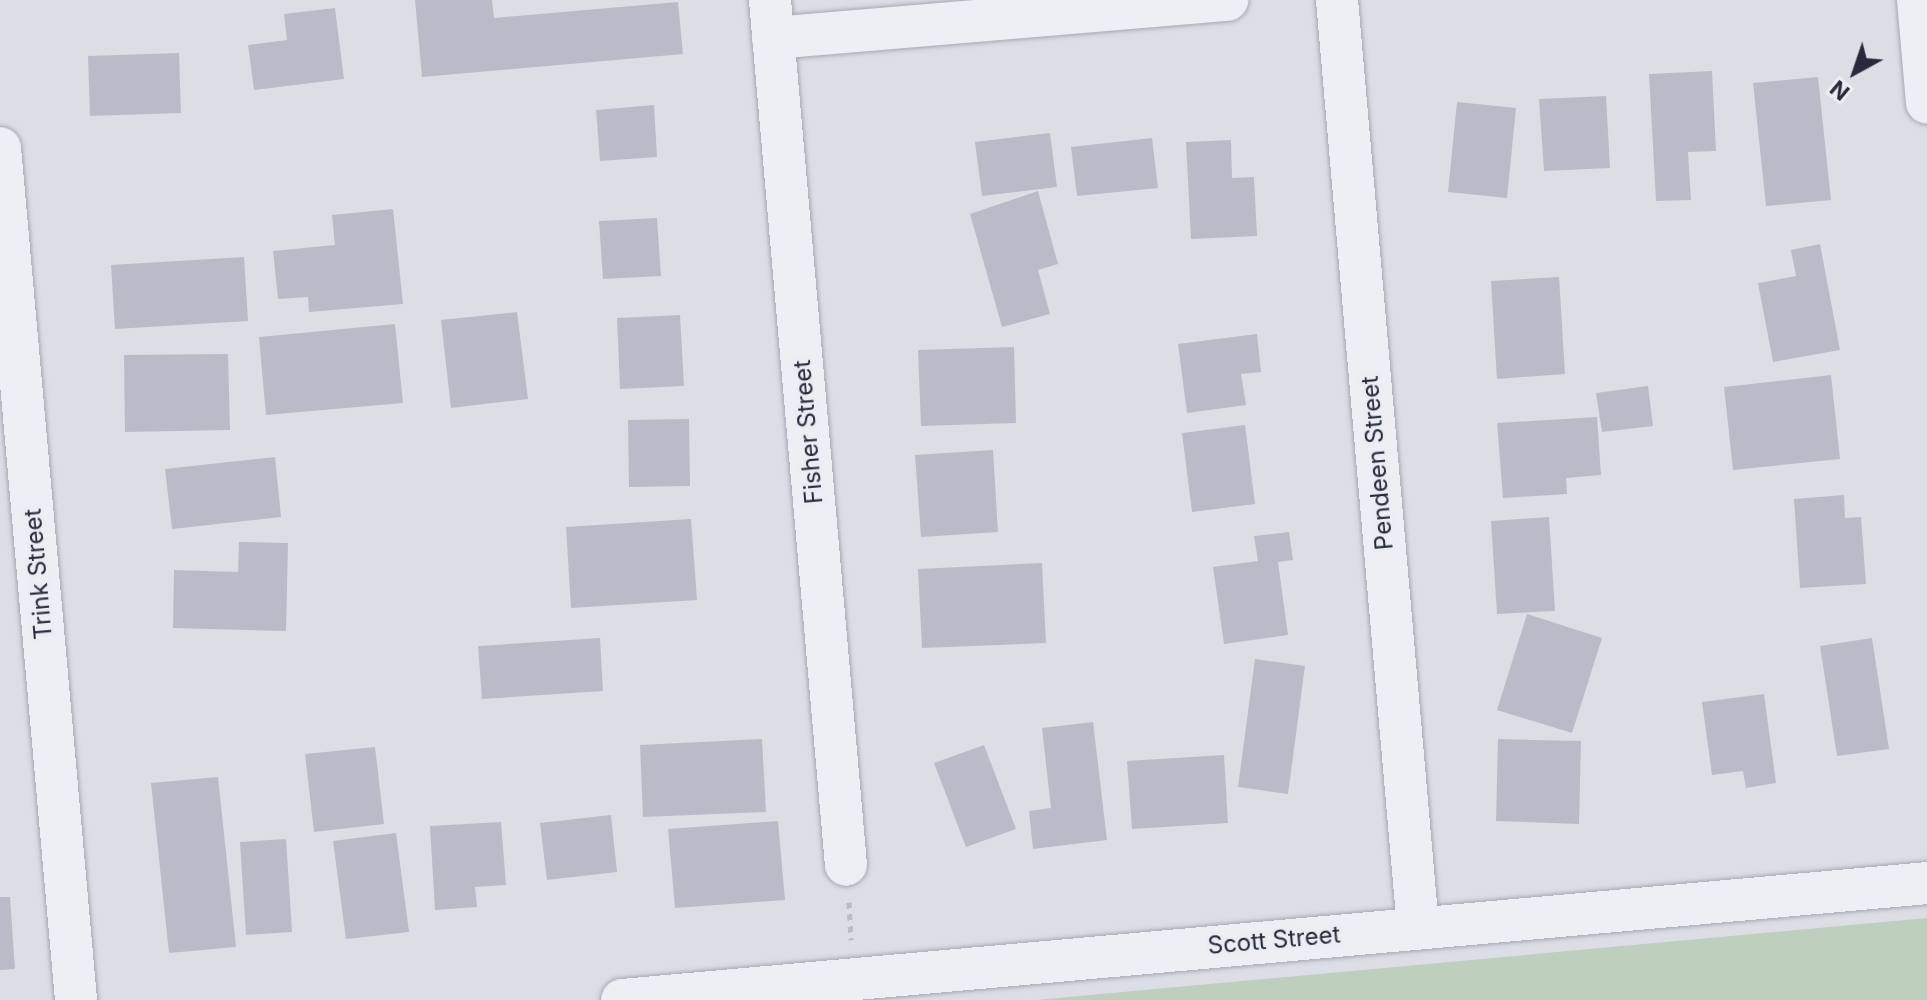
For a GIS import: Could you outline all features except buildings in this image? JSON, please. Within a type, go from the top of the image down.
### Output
[{"type":"street","points":[[772,19],[1227,0]]},
{"type":"street","name":"Pendeen Street","points":[[1337,0],[1418,927]]},
{"type":"street","points":[[1918,0],[1927,103]]},
{"type":"street","name":"Fisher Street","points":[[772,19],[846,865]]},
{"type":"street","name":"Trink Street","points":[[0,148],[76,1000]]},
{"type":"street","name":"Scott Street","points":[[622,1000],[854,989],[1418,927],[1927,883]]},
{"type":"path","points":[[846,865],[854,989]]},
{"type":"green space","points":[[1927,918],[1927,1000],[1036,1000]]}]
